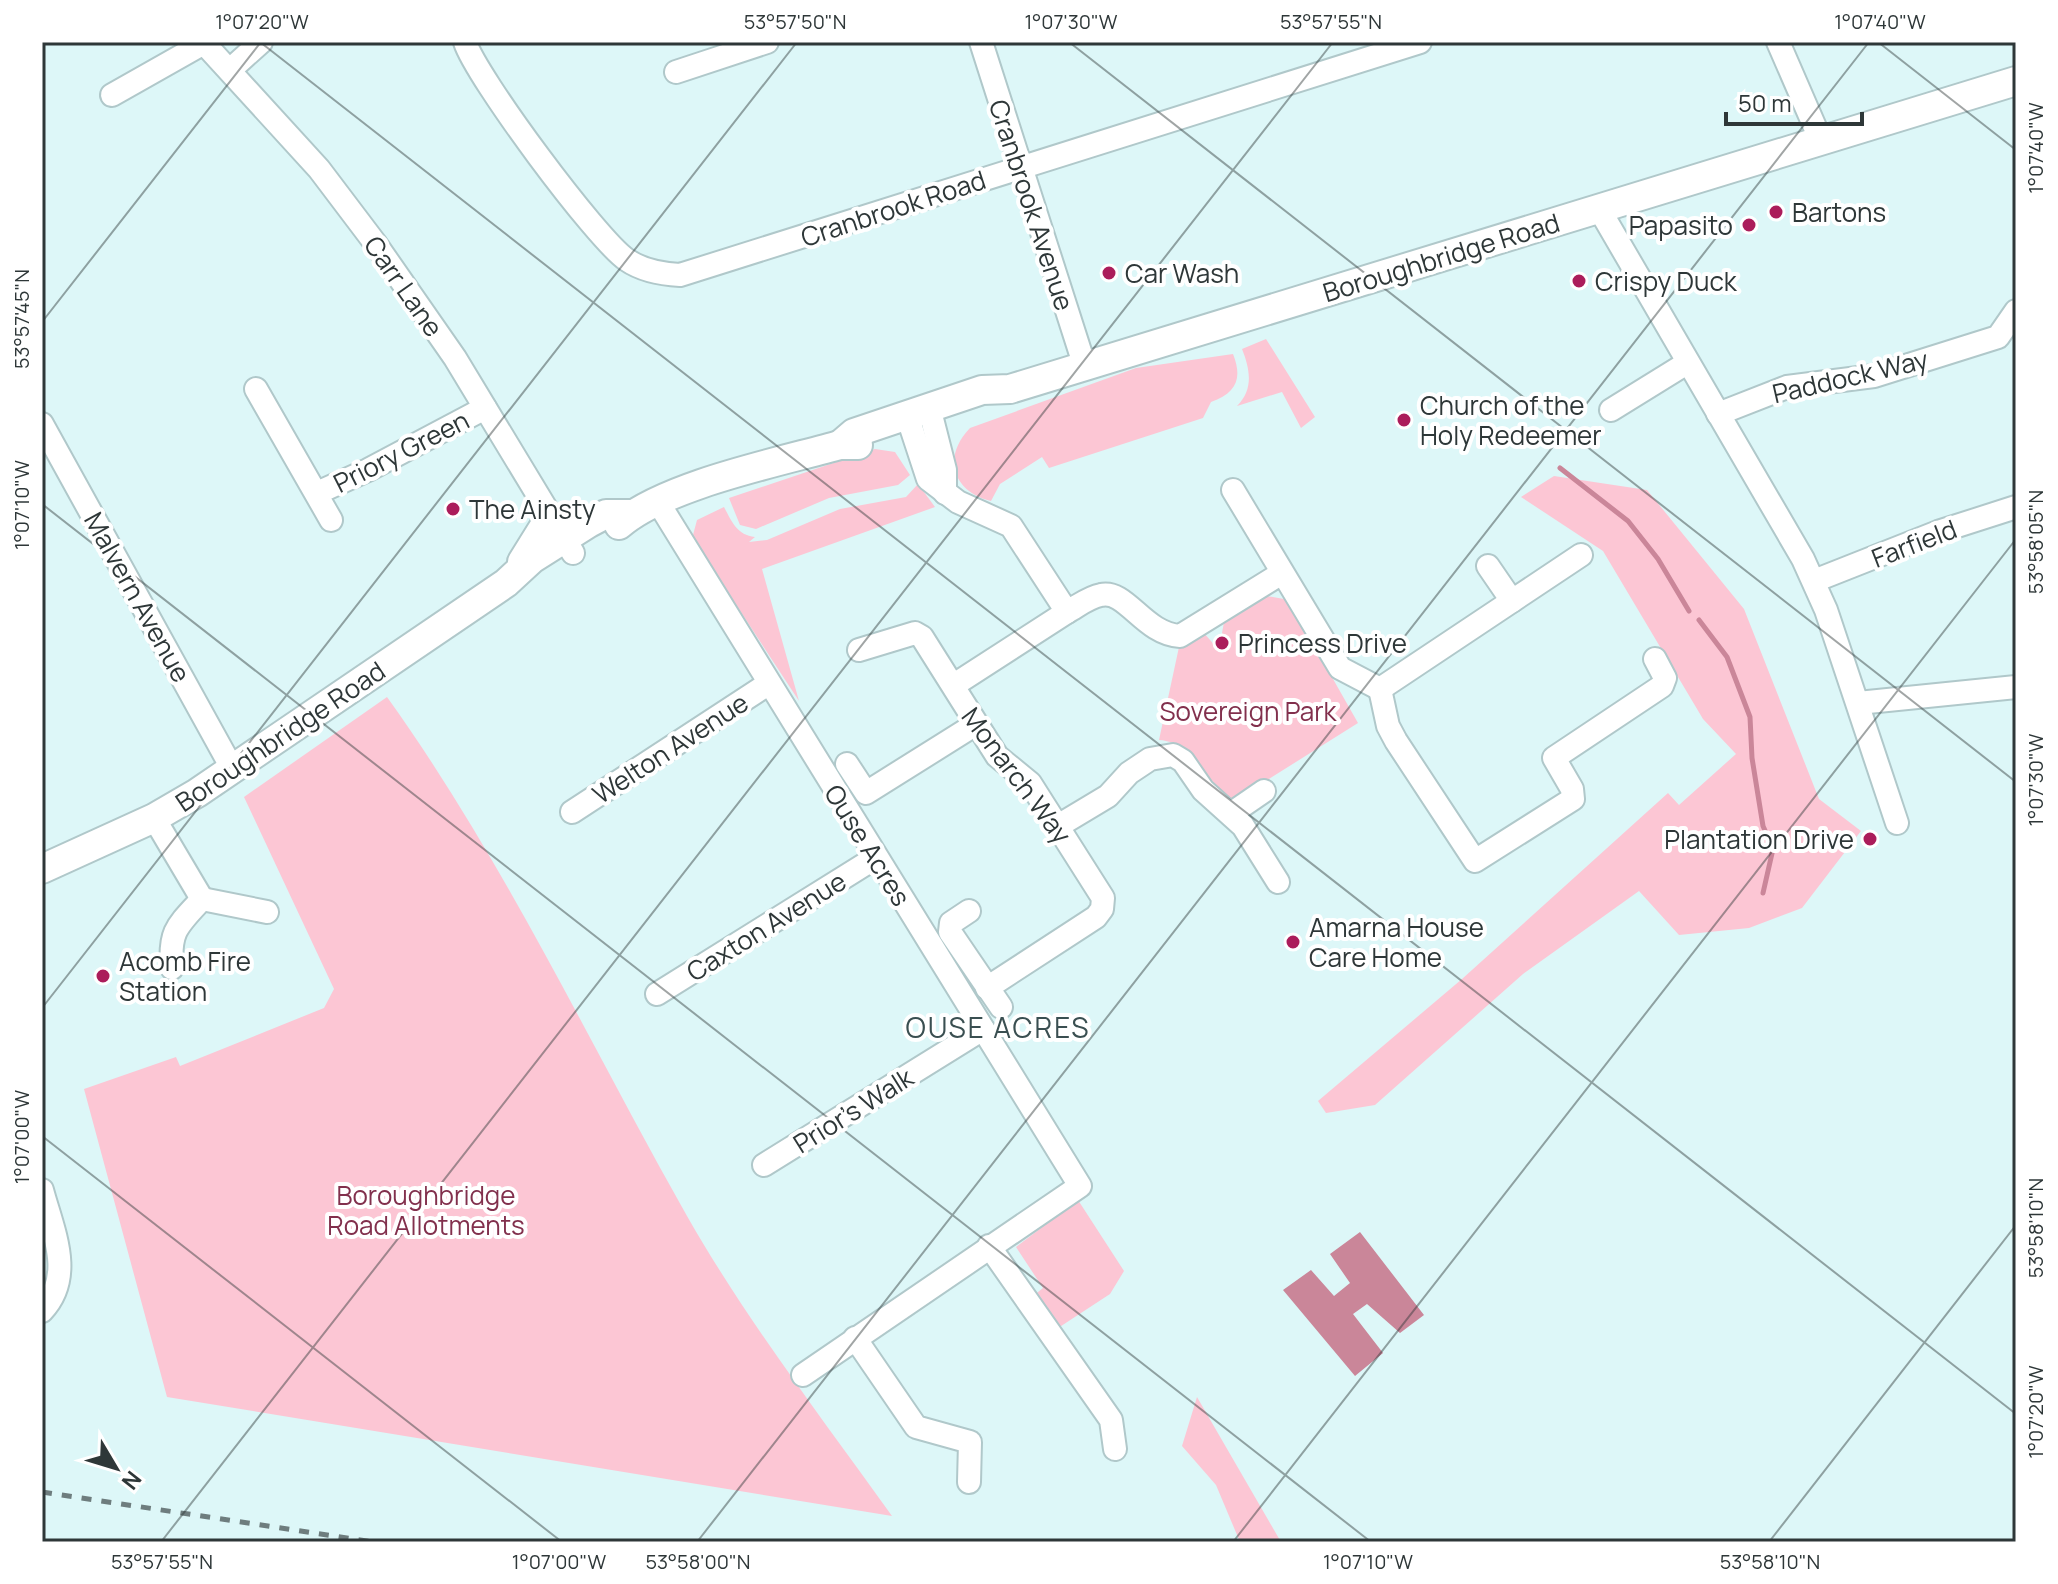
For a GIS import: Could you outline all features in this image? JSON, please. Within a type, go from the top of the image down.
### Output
[{"type":"main road","name":"Boroughbridge Road","points":[[42,869],[154,818],[233,770],[512,576],[562,536],[613,530],[645,508],[840,445],[855,446],[920,420],[982,390],[1010,389],[1059,372],[1085,367],[2016,81]]},
{"type":"street","points":[[112,95],[204,42]]},
{"type":"street","name":"Carr Lane","points":[[204,42],[311,159],[357,218],[428,318],[562,536]]},
{"type":"street","points":[[230,70],[261,42]]},
{"type":"street","name":"Cranbrook Road","points":[[465,42],[484,82],[596,228],[627,260],[655,272],[680,275],[1018,166],[1420,42]]},
{"type":"street","points":[[676,72],[767,42]]},
{"type":"street","name":"Cranbrook Avenue","points":[[981,42],[1018,166],[1085,367]]},
{"type":"street","points":[[1778,42],[1821,141]]},
{"type":"street","points":[[1598,207],[1814,581],[1897,823]]},
{"type":"street","name":"Paddock Way","points":[[1718,414],[1787,387],[1874,376],[1998,337],[2016,311]]},
{"type":"street","points":[[1611,410],[1687,363]]},
{"type":"street","name":"Priory Green","points":[[256,389],[331,520]]},
{"type":"street","name":"Priory Green","points":[[317,493],[368,470],[485,408]]},
{"type":"street","points":[[920,420],[945,470],[945,493],[1011,526],[1067,612],[1097,595],[1110,593],[1122,599],[1150,626],[1166,635],[1180,636],[1282,573]]},
{"type":"street","name":"Malvern Avenue","points":[[42,424],[233,770]]},
{"type":"street","points":[[1233,490],[1340,668],[1380,689]]},
{"type":"street","name":"Farfield","points":[[1814,581],[1938,532],[2016,507]]},
{"type":"street","name":"Ouse Acres","points":[[645,508],[768,684],[1080,1186],[989,1246]]},
{"type":"street","points":[[1380,689],[1581,555]]},
{"type":"street","points":[[1488,566],[1512,601]]},
{"type":"street","name":"Monarch Way","points":[[954,685],[1067,612]]},
{"type":"street","name":"Monarch Way","points":[[859,650],[915,633],[922,637],[1004,764],[1030,783],[1103,898],[1102,909],[1096,917],[987,988]]},
{"type":"street","points":[[1380,689],[1388,726],[1396,741],[1475,861],[1573,799],[1572,789],[1554,758],[1662,686],[1665,678],[1655,659]]},
{"type":"street","name":"Welton Avenue","points":[[572,812],[768,684]]},
{"type":"street","points":[[1858,703],[2016,687]]},
{"type":"street","points":[[847,764],[866,793],[976,724]]},
{"type":"street","points":[[1058,826],[1108,796],[1129,773],[1161,754],[1183,761],[1203,790],[1232,813],[1278,882]]},
{"type":"street","points":[[1232,813],[1264,791]]},
{"type":"street","points":[[154,818],[202,899],[267,912]]},
{"type":"street","name":"Caxton Avenue","points":[[657,994],[875,858]]},
{"type":"street","points":[[172,968],[170,944],[173,930],[202,899]]},
{"type":"street","points":[[969,911],[951,923],[950,932],[1001,1007]]},
{"type":"street","name":"Prior's Walk","points":[[764,1165],[983,1029]]},
{"type":"street","points":[[42,1190],[61,1273],[59,1287],[42,1311]]},
{"type":"street","points":[[803,1375],[989,1246],[1111,1420],[1115,1449]]},
{"type":"street","points":[[855,1338],[916,1427],[970,1442],[969,1482]]},
{"type":"green space","points":[[1266,339],[1315,417],[1301,428],[1282,392],[1237,406],[1246,393],[1249,379],[1242,349]]},
{"type":"green space","points":[[1233,354],[1237,371],[1235,384],[1226,394],[1211,402],[1203,418],[1049,468],[1042,457],[1000,484],[991,501],[967,489],[955,472],[956,450],[970,428],[1136,368]]},
{"type":"green space","points":[[875,449],[895,452],[910,475],[898,485],[829,498],[756,529],[740,525],[729,498]]},
{"type":"green space","points":[[1554,476],[1647,490],[1744,609],[1819,799],[1861,831],[1802,908],[1749,928],[1679,935],[1639,891],[1523,974],[1375,1105],[1326,1113],[1318,1101],[1462,979],[1668,793],[1679,805],[1736,754],[1703,719],[1603,551],[1521,497]]},
{"type":"green space","points":[[918,484],[935,507],[762,569],[799,701],[697,545],[693,535],[697,520],[724,507],[739,531],[755,537],[749,542],[767,540],[840,509],[906,497]]},
{"type":"green space","name":"Sovereign Park","points":[[1267,596],[1284,599],[1291,605],[1358,723],[1237,799],[1226,800],[1215,792],[1216,785],[1185,750],[1159,740],[1179,647],[1203,632],[1218,649],[1228,644],[1222,633],[1224,622]]},
{"type":"green space","name":"Boroughbridge Road Allotments","points":[[387,697],[469,822],[507,887],[710,1255],[785,1368],[892,1516],[167,1397],[84,1089],[176,1057],[180,1066],[324,1008],[334,989],[244,797]]},
{"type":"green space","points":[[1078,1200],[1124,1271],[1110,1294],[1055,1330],[1032,1297],[1043,1288],[1016,1247]]},
{"type":"green space","points":[[1197,1397],[1281,1542],[1240,1542],[1216,1485],[1182,1446]]},
{"type":"shaded area","points":[[1360,1232],[1424,1315],[1400,1333],[1367,1304],[1353,1314],[1383,1353],[1355,1376],[1283,1290],[1311,1270],[1334,1296],[1350,1283],[1330,1254]]},
{"type":"waterway","points":[[1560,468],[1628,521],[1658,559],[1689,611]]},
{"type":"waterway","points":[[1699,620],[1727,657],[1750,717],[1752,758],[1763,826],[1773,849],[1763,893]]},
{"type":"railway","points":[[42,1492],[374,1542]]},
{"type":"place","name":"Bartons","points":[[1776,212]]},
{"type":"place","name":"Papasito","points":[[1749,225]]},
{"type":"place","name":"Car Wash","points":[[1109,273]]},
{"type":"place","name":"Crispy Duck","points":[[1579,281]]},
{"type":"place","name":"Church of the Holy Redeemer","points":[[1404,420]]},
{"type":"place","name":"The Ainsty","points":[[453,509]]},
{"type":"place","name":"Princess Drive","points":[[1222,643]]},
{"type":"place","name":"Plantation Drive","points":[[1870,839]]},
{"type":"place","name":"Amarna House Care Home","points":[[1293,942]]},
{"type":"place","name":"Acomb Fire Station","points":[[103,976]]},
{"type":"district","name":"OUSE ACRES","points":[[998,1027]]}]
